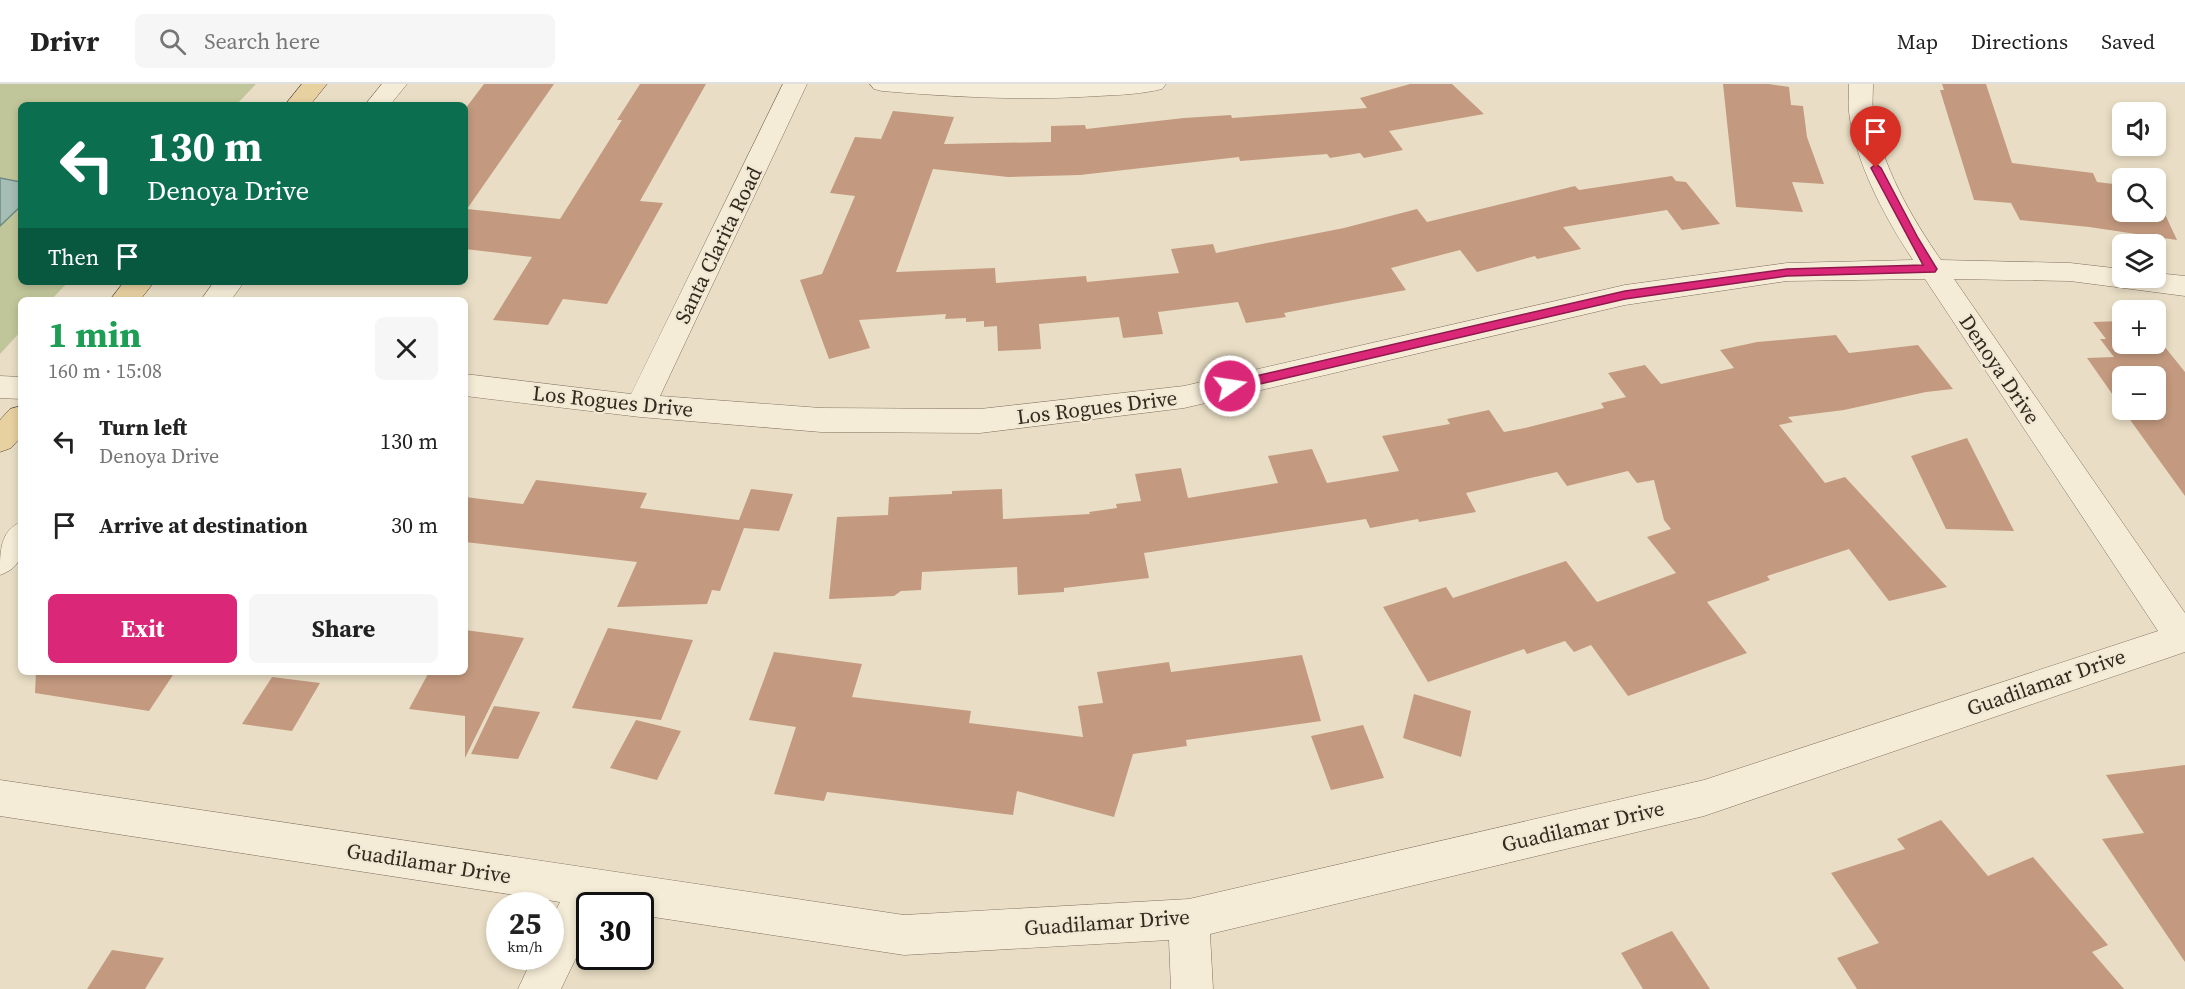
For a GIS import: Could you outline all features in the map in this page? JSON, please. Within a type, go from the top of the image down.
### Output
[{"type":"main road","points":[[300,102],[315,84]]},
{"type":"main road","points":[[127,297],[137,285]]},
{"type":"main road","points":[[0,440],[18,420]]},
{"type":"street","points":[[380,102],[395,84]]},
{"type":"street","name":"Santa Clarita Road","points":[[640,406],[795,84]]},
{"type":"street","points":[[882,84],[976,92],[1119,88],[1154,84]]},
{"type":"street","name":"Denoya Drive","points":[[1861,84],[1861,112],[1876,168],[1912,238],[2183,636]]},
{"type":"street","name":"Los Rogues Drive","points":[[468,385],[640,406],[821,420],[980,421],[1184,397],[1625,295],[1787,273],[1931,269],[2070,272],[2185,286]]},
{"type":"street","points":[[218,297],[228,285]]},
{"type":"street","points":[[0,387],[18,388]]},
{"type":"street","points":[[0,561],[18,539]]},
{"type":"street","name":"Guadilamar Drive","points":[[0,798],[904,935],[1189,919],[1704,798],[2183,636]]},
{"type":"street","points":[[539,989],[589,888]]},
{"type":"street","points":[[1189,919],[1192,989]]},
{"type":"green space","points":[[0,84],[256,84],[239,102],[18,102],[18,285],[65,285],[54,297],[18,297],[18,334],[0,354]]},
{"type":"water","points":[[0,178],[18,181],[18,209],[0,226]]},
{"type":"building","points":[[484,84],[554,84],[468,208],[468,105]]},
{"type":"building","points":[[640,84],[706,84],[640,201],[663,203],[607,304],[563,299],[548,325],[493,320],[532,257],[468,249],[468,209],[560,219],[622,120],[617,120]]},
{"type":"building","points":[[1410,84],[1452,84],[1484,114],[1389,131],[1403,150],[1364,158],[1360,153],[1330,158],[1327,154],[1240,161],[1239,157],[1080,175],[1008,177],[933,169],[896,272],[995,268],[996,283],[1086,276],[1087,282],[1179,273],[1171,249],[1213,244],[1216,253],[1344,228],[1417,209],[1427,222],[1575,186],[1579,190],[1672,176],[1676,181],[1686,182],[1720,224],[1682,230],[1667,210],[1563,227],[1581,249],[1537,259],[1535,256],[1477,272],[1460,250],[1391,268],[1406,290],[1284,313],[1286,317],[1246,323],[1238,302],[1158,312],[1163,334],[1123,338],[1119,317],[1039,324],[1041,349],[998,351],[997,326],[984,327],[984,321],[966,322],[966,318],[945,319],[946,314],[859,320],[870,348],[829,359],[800,280],[822,274],[855,196],[830,193],[855,137],[881,139],[893,111],[954,117],[944,144],[1051,142],[1051,126],[1085,125],[1086,129],[1184,118],[1231,115],[1232,118],[1367,108],[1360,98]]},
{"type":"building","points":[[1723,84],[1769,84],[1789,87],[1791,105],[1803,106],[1807,137],[1824,184],[1792,182],[1803,212],[1736,207]]},
{"type":"building","points":[[1942,84],[1986,84],[2012,163],[2093,173],[2097,182],[2112,184],[2112,222],[2166,222],[2166,216],[2177,240],[2166,238],[2166,234],[2136,234],[2020,220],[2011,203],[1974,200],[1940,90],[1944,90]]},
{"type":"building","points":[[2112,321],[2112,354],[2166,354],[2166,348],[2185,372],[2185,496],[2130,420],[2166,420],[2166,366],[2112,366],[2112,394],[2087,358],[2114,357],[2100,339],[2106,339],[2093,322]]},
{"type":"building","points":[[1836,335],[1849,353],[1918,345],[1953,389],[1926,392],[1844,410],[1788,417],[1793,422],[1779,425],[1825,483],[1845,477],[1947,587],[1889,601],[1849,549],[1767,576],[1770,580],[1707,602],[1747,653],[1628,696],[1591,645],[1574,652],[1565,641],[1527,654],[1524,649],[1428,682],[1383,607],[1446,587],[1453,598],[1566,561],[1597,602],[1676,573],[1647,537],[1671,529],[1664,520],[1654,480],[1637,483],[1628,471],[1567,486],[1557,472],[1466,493],[1476,512],[1419,522],[1418,519],[1370,528],[1366,519],[1144,553],[1149,578],[1064,588],[1064,592],[1018,595],[1017,567],[922,572],[921,590],[901,591],[894,596],[829,599],[837,517],[888,515],[889,497],[1002,489],[1003,519],[1090,514],[1089,512],[1117,508],[1116,504],[1141,501],[1135,474],[1181,468],[1188,498],[1278,483],[1268,456],[1312,449],[1327,483],[1399,471],[1382,436],[1450,424],[1447,419],[1489,410],[1504,432],[1525,428],[1604,408],[1601,403],[1626,397],[1608,373],[1645,365],[1661,384],[1734,368],[1720,350],[1757,342]]},
{"type":"building","points":[[1967,438],[2014,531],[1946,529],[1911,456]]},
{"type":"building","points":[[536,480],[647,493],[640,508],[739,520],[751,489],[793,494],[779,531],[744,528],[720,591],[712,590],[707,604],[617,607],[637,562],[468,542],[468,497],[523,504]]},
{"type":"building","points":[[608,628],[693,640],[661,720],[572,708]]},
{"type":"building","points":[[468,630],[524,638],[465,758],[465,716],[409,709],[427,675],[468,675]]},
{"type":"building","points":[[774,652],[862,664],[852,697],[971,711],[969,723],[1083,737],[1078,706],[1103,703],[1097,672],[1169,662],[1171,672],[1302,655],[1321,721],[1186,740],[1187,746],[1133,754],[1114,817],[1017,791],[1013,815],[827,792],[824,801],[774,794],[796,727],[749,720]]},
{"type":"building","points":[[36,675],[173,675],[149,711],[35,693]]},
{"type":"building","points":[[272,677],[320,683],[292,731],[242,724]]},
{"type":"building","points":[[1414,694],[1471,711],[1461,757],[1403,738]]},
{"type":"building","points":[[494,706],[540,712],[518,759],[471,754]]},
{"type":"building","points":[[636,720],[681,731],[657,780],[610,768]]},
{"type":"building","points":[[1363,725],[1384,778],[1331,790],[1311,736]]},
{"type":"building","points":[[2185,765],[2185,962],[2102,839],[2144,833],[2106,775]]},
{"type":"building","points":[[1941,820],[1988,876],[2033,857],[2108,945],[2092,952],[2124,989],[1857,989],[1837,958],[1879,943],[1831,873],[1905,849],[1897,839]]},
{"type":"building","points":[[1672,931],[1710,989],[1643,989],[1621,953]]},
{"type":"building","points":[[112,950],[164,958],[145,989],[87,989]]},
{"type":"route","points":[[1230,386],[1625,295],[1787,273],[1931,269],[1912,238],[1876,168]]}]
